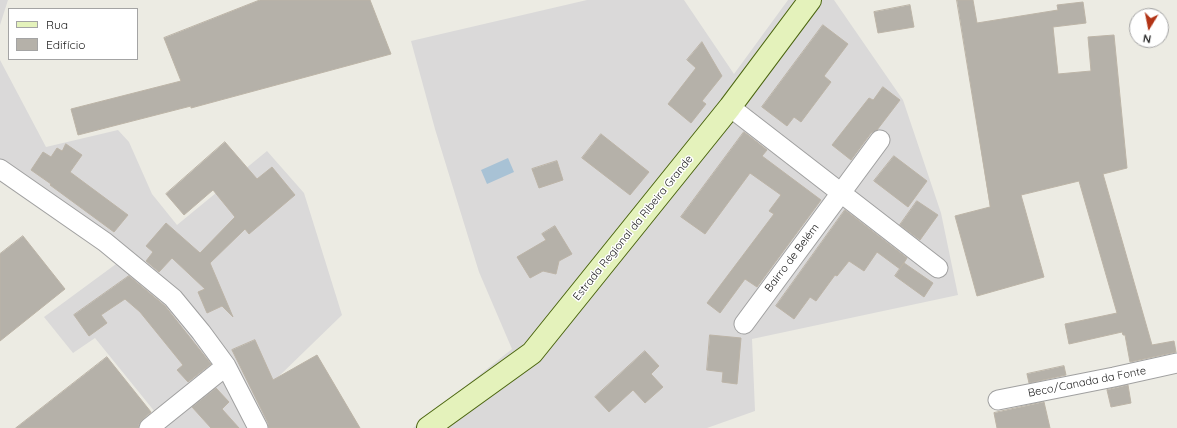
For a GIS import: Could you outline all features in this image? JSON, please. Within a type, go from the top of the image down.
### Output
[{"type":"main road","name":"Estrada Regional da Ribeira Grande","points":[[428,428],[532,353],[730,107],[810,0]]},
{"type":"street","points":[[730,107],[938,268]]},
{"type":"street","name":"Bairro de Belém","points":[[744,324],[880,140]]},
{"type":"street","points":[[0,169],[105,242],[173,298],[226,366],[258,428]]},
{"type":"street","name":"Beco/Canada da Fonte","points":[[998,400],[1177,363]]},
{"type":"street","points":[[149,428],[226,366]]},
{"type":"shaded area","points":[[0,0],[8,0],[0,25]]},
{"type":"shaded area","points":[[587,0],[684,0],[734,74],[788,0],[834,0],[903,100],[941,213],[958,295],[752,339],[755,411],[707,428],[413,428],[512,349],[479,272],[435,129],[411,41]]},
{"type":"shaded area","points":[[0,60],[46,147],[118,130],[129,142],[152,194],[177,225],[267,151],[304,193],[342,315],[275,380],[303,428],[137,428],[155,412],[95,338],[73,353],[44,317],[116,264],[66,222],[0,179]]},
{"type":"water","points":[[508,158],[514,172],[487,184],[481,170]]},
{"type":"building","points":[[260,0],[370,0],[391,54],[191,108],[191,106],[78,135],[71,109],[181,81],[164,38]]},
{"type":"building","points":[[957,0],[973,0],[977,23],[1058,10],[1057,5],[1083,2],[1086,23],[1053,27],[1058,74],[1091,71],[1088,37],[1114,35],[1127,168],[1103,174],[1152,345],[1174,341],[1176,352],[1130,362],[1125,335],[1123,335],[1122,332],[1069,344],[1065,324],[1117,313],[1079,181],[1021,195],[1044,277],[977,296],[955,216],[990,207]]},
{"type":"building","points":[[910,5],[914,27],[878,33],[874,12]]},
{"type":"building","points":[[823,25],[848,44],[824,76],[831,82],[801,122],[794,117],[787,126],[762,107]]},
{"type":"building","points":[[702,42],[722,76],[702,101],[706,104],[691,123],[668,104],[696,68],[687,60]]},
{"type":"building","points":[[883,87],[900,100],[877,130],[871,133],[851,160],[832,145],[869,98],[873,100]]},
{"type":"building","points":[[744,132],[767,150],[762,156],[821,200],[757,287],[745,279],[720,313],[707,303],[774,214],[769,211],[781,195],[750,173],[705,234],[681,217]]},
{"type":"building","points":[[601,134],[649,172],[630,195],[582,158]]},
{"type":"building","points":[[225,142],[257,179],[272,167],[295,195],[249,234],[245,229],[210,263],[233,317],[222,306],[207,313],[198,292],[205,289],[172,258],[159,272],[146,261],[153,252],[146,246],[166,223],[200,253],[235,217],[213,190],[184,215],[166,194]]},
{"type":"building","points":[[66,144],[82,155],[70,172],[128,215],[114,232],[31,170],[43,152],[51,157],[57,148],[62,151]]},
{"type":"building","points":[[894,156],[927,181],[908,207],[874,181]]},
{"type":"building","points":[[557,161],[563,180],[539,188],[532,169]]},
{"type":"building","points":[[917,201],[938,215],[920,240],[900,225]]},
{"type":"building","points":[[845,210],[907,258],[900,269],[877,252],[864,271],[849,261],[837,276],[835,275],[816,301],[810,297],[794,319],[776,306]]},
{"type":"building","points":[[555,226],[572,254],[559,261],[556,274],[543,271],[530,278],[517,257],[546,240],[542,234]]},
{"type":"building","points":[[23,236],[65,289],[0,341],[0,254]]},
{"type":"building","points":[[904,263],[933,283],[924,297],[895,276]]},
{"type":"building","points":[[129,276],[165,306],[211,364],[188,382],[177,370],[183,365],[140,312],[125,299],[101,315],[107,323],[89,336],[74,315]]},
{"type":"building","points":[[710,335],[741,338],[737,384],[722,382],[723,372],[707,370]]},
{"type":"building","points":[[255,340],[273,380],[317,355],[360,428],[269,428],[268,423],[232,350]]},
{"type":"building","points":[[645,351],[659,366],[651,374],[663,387],[645,403],[633,390],[609,412],[595,397]]},
{"type":"building","points":[[107,357],[151,412],[142,420],[138,428],[16,428]]},
{"type":"building","points":[[1064,366],[1066,375],[1029,383],[1027,374]]},
{"type":"building","points":[[1128,385],[1131,403],[1111,407],[1107,390]]},
{"type":"building","points":[[216,388],[229,402],[222,409],[239,428],[211,428],[192,407]]},
{"type":"building","points":[[1044,402],[1050,428],[997,428],[994,413]]}]
